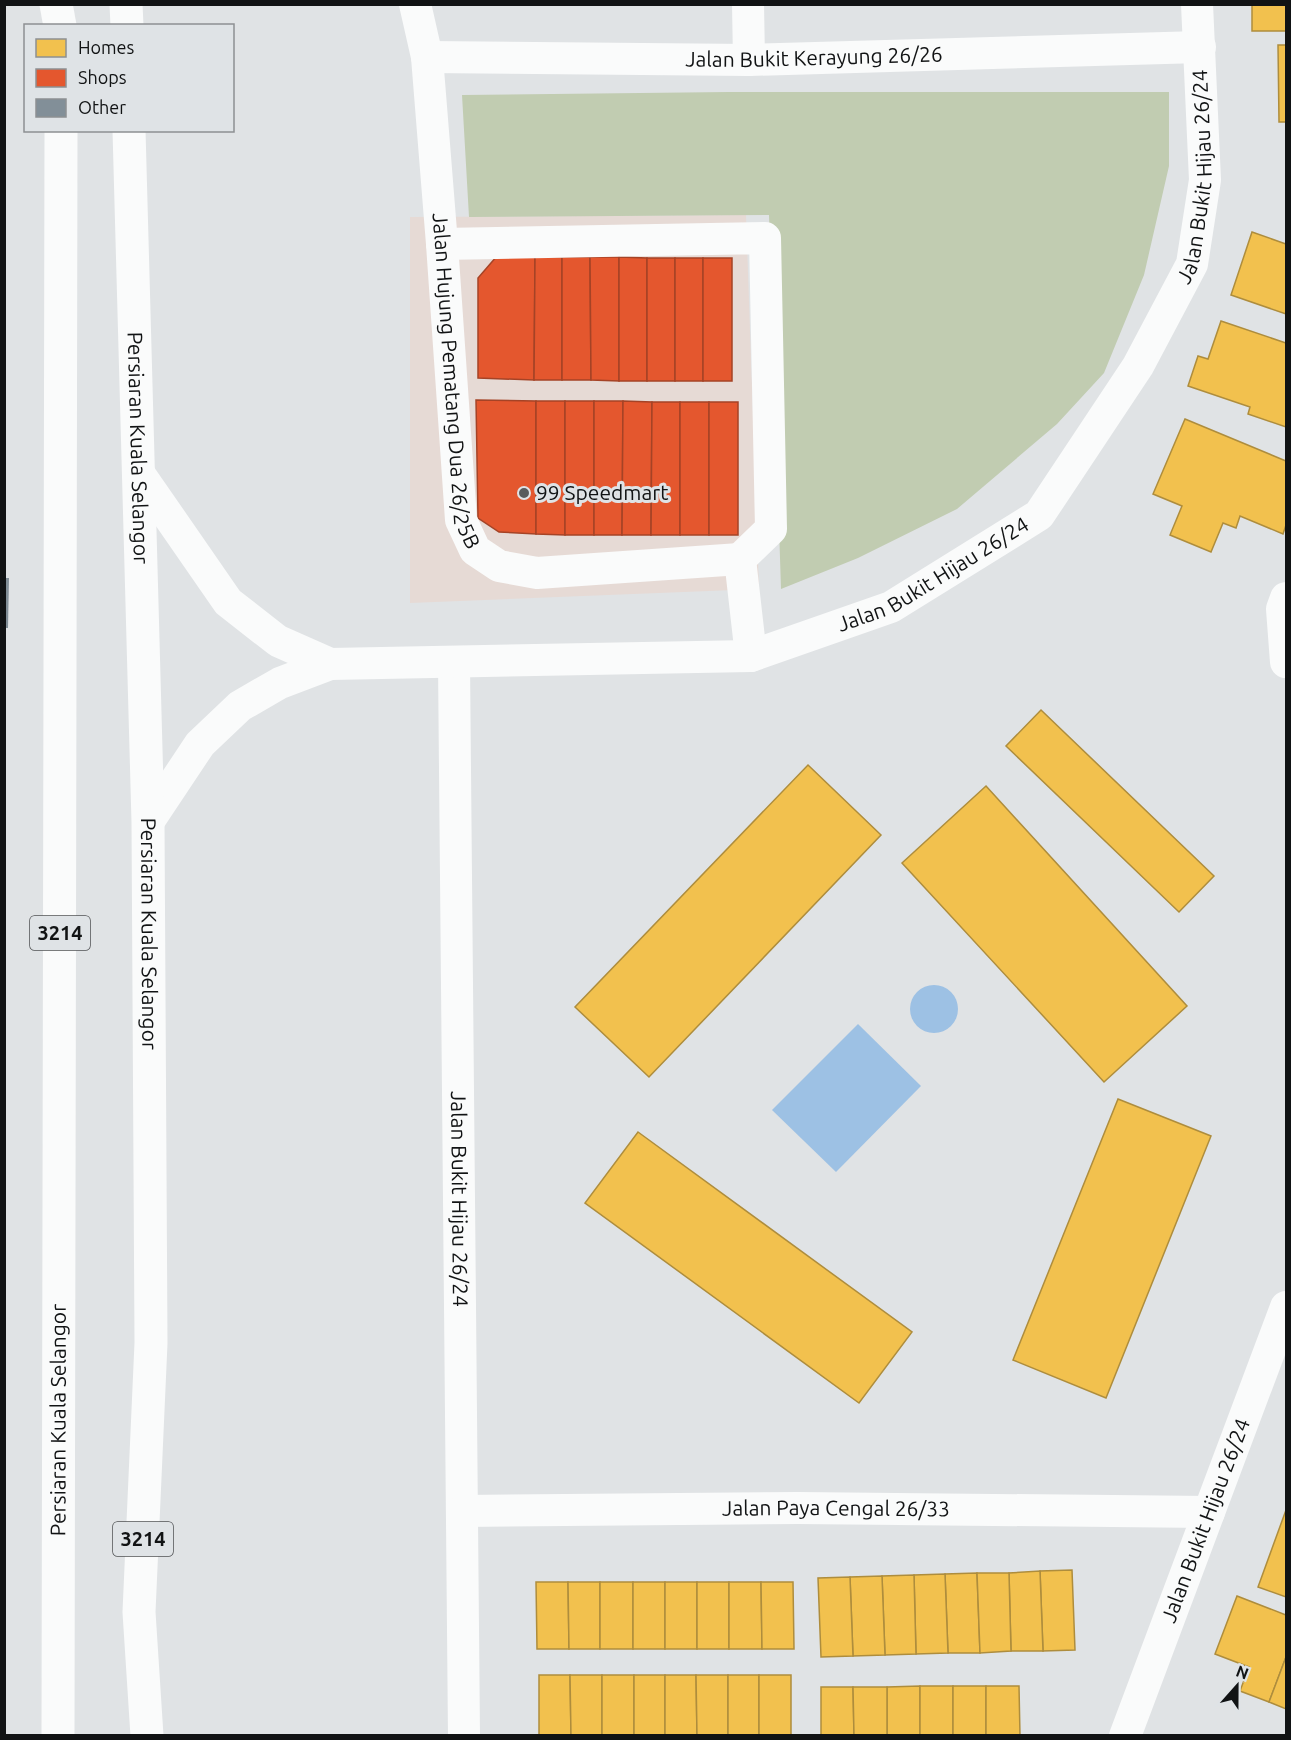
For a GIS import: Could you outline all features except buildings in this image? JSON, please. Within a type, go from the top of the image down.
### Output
[{"type":"main road","points":[[56,4],[60,24]]},
{"type":"main road","points":[[126,4],[126,24]]},
{"type":"main road","name":"Persiaran Kuala Selangor","points":[[58,1736],[61,132]]},
{"type":"main road","name":"Persiaran Kuala Selangor","points":[[129,132],[148,822],[151,1343],[140,1612],[147,1736]]},
{"type":"street","name":"Jalan Hujung Pematang Dua 26/25B","points":[[415,4],[427,57],[461,520],[475,550],[499,566],[537,573],[740,559]]},
{"type":"street","points":[[748,4],[749,60]]},
{"type":"street","name":"Jalan Bukit Hijau 26/24","points":[[330,664],[751,656],[891,607],[1039,515],[1138,366],[1192,264],[1205,180],[1197,4]]},
{"type":"street","name":"Jalan Bukit Kerayung 26/26","points":[[427,57],[749,60],[1200,47]]},
{"type":"street","points":[[442,244],[765,238],[771,530],[740,559],[751,656]]},
{"type":"street","points":[[138,472],[228,602],[278,641],[330,664]]},
{"type":"street","points":[[1287,598],[1282,609],[1287,662]]},
{"type":"street","name":"Jalan Bukit Hijau 26/24","points":[[454,662],[464,1736]]},
{"type":"street","points":[[148,822],[200,744],[240,706],[280,683],[330,664]]},
{"type":"street","name":"Jalan Bukit Hijau 26/24","points":[[1125,1736],[1287,1307]]},
{"type":"street","name":"Jalan Paya Cengal 26/33","points":[[462,1511],[798,1508],[1209,1512]]},
{"type":"shaded area","points":[[746,215],[759,589],[410,603],[410,217]]},
{"type":"green space","points":[[728,92],[1169,92],[1169,166],[1144,275],[1104,373],[1057,424],[957,509],[858,558],[781,589],[769,215],[469,217],[462,95]]},
{"type":"water","points":[[934,985],[951,992],[958,1009],[951,1026],[934,1033],[917,1026],[910,1009],[917,992]]},
{"type":"water","points":[[858,1024],[921,1086],[836,1172],[772,1110]]},
{"type":"place","name":"99 Speedmart","points":[[524,493]]}]
